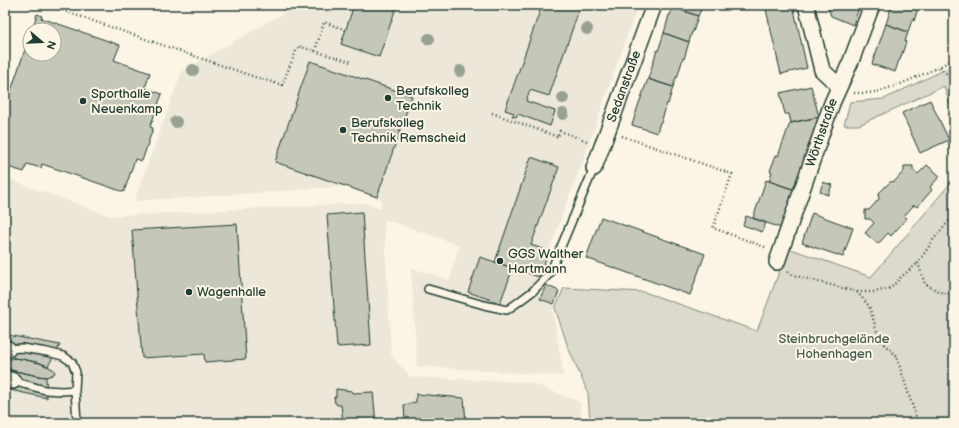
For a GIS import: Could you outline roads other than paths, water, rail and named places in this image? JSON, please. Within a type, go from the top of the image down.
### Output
[{"type":"street","name":"Sedanstraße","points":[[594,168],[654,5]]},
{"type":"street","points":[[806,5],[822,70],[839,86]]},
{"type":"street","name":"Wörthstraße","points":[[779,257],[832,103],[851,61],[872,5]]},
{"type":"lane","points":[[428,288],[484,306],[507,310],[517,303],[533,291],[550,274],[594,168]]},
{"type":"lane","points":[[6,349],[22,348],[47,352],[62,356],[72,362],[76,372],[75,390],[77,423]]},
{"type":"lane","points":[[9,379],[45,390],[75,390]]},
{"type":"place","name":"Berufskolleg Technik","points":[[388,98]]},
{"type":"place","name":"Sporthalle Neuenkamp","points":[[83,101]]},
{"type":"place","name":"Berufskolleg Technik Remscheid","points":[[343,130]]},
{"type":"place","name":"GGS Walther Hartmann","points":[[500,261]]},
{"type":"place","name":"Wagenhalle","points":[[189,292]]},
{"type":"park label","name":"Steinbruchgelände Hohenhagen","points":[[834,346]]}]
